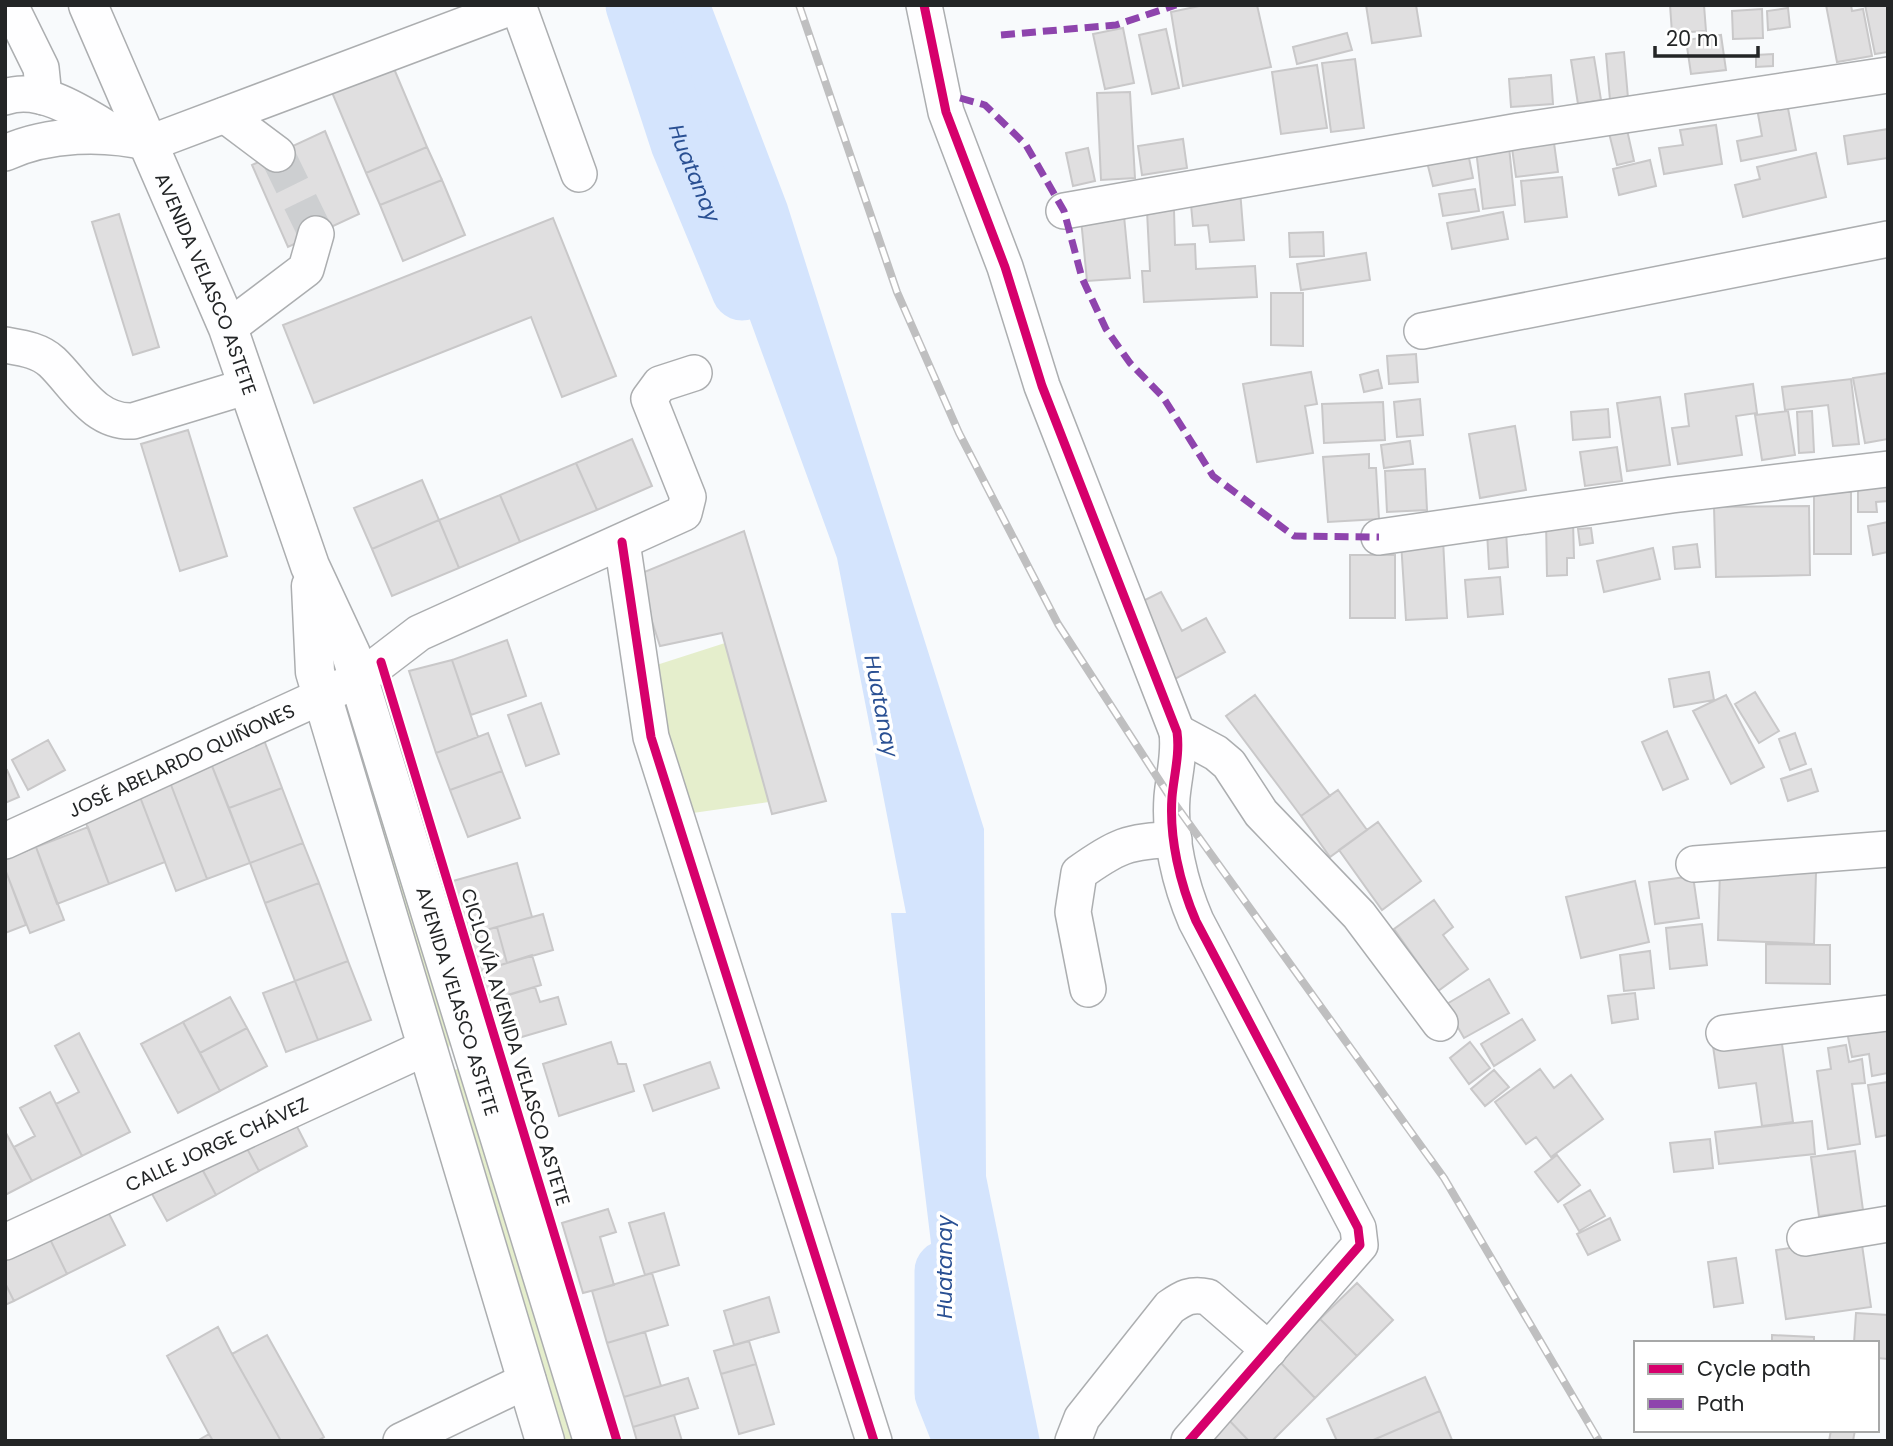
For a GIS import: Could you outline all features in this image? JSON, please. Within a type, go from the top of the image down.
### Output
[{"type":"highway","name":"AVENIDA VELASCO ASTETE","points":[[88,5],[134,139],[228,328],[310,566],[351,654],[593,1441]]},
{"type":"highway","name":"AVENIDA VELASCO ASTETE","points":[[310,566],[316,672],[322,695],[545,1441]]},
{"type":"street","points":[[10,5],[41,68],[44,97]]},
{"type":"street","points":[[5,153],[35,141],[134,139],[225,115],[518,5],[579,174]]},
{"type":"street","points":[[925,5],[946,112],[1005,267],[1042,386],[1177,732],[1179,747],[1172,800],[1174,839],[1184,893],[1196,922],[1359,1227],[1360,1245],[1189,1441]]},
{"type":"street","points":[[1064,211],[1519,131],[1888,75]]},
{"type":"street","points":[[5,97],[26,94],[44,97],[134,139]]},
{"type":"street","points":[[225,115],[277,154]]},
{"type":"street","points":[[228,328],[306,269],[316,234]]},
{"type":"street","points":[[1422,331],[1888,239]]},
{"type":"street","points":[[5,345],[31,349],[51,360],[85,399],[118,422],[133,421],[248,386]]},
{"type":"street","name":"JOSÉ ABELARDO QUIÑONES","points":[[5,841],[359,679],[419,633],[684,513],[688,506],[688,497],[649,399],[660,384],[694,373]]},
{"type":"street","points":[[1379,537],[1672,495],[1888,469]]},
{"type":"street","points":[[622,542],[651,737],[874,1441]]},
{"type":"street","points":[[1177,732],[1216,753],[1229,764],[1262,813],[1359,915],[1440,1023]]},
{"type":"street","points":[[1088,989],[1073,912],[1079,873],[1112,849],[1145,840],[1174,839]]},
{"type":"street","points":[[1694,864],[1888,849]]},
{"type":"street","points":[[1724,1033],[1888,1013]]},
{"type":"street","name":"CALLE JORGE CHÁVEZ","points":[[5,1242],[427,1047]]},
{"type":"street","points":[[1805,1238],[1888,1224]]},
{"type":"street","points":[[1073,1441],[1082,1419],[1170,1307],[1183,1298],[1195,1294],[1208,1297],[1269,1350]]},
{"type":"street","points":[[401,1441],[528,1380]]},
{"type":"green space","points":[[725,643],[769,802],[686,814],[641,670]]},
{"type":"green space","points":[[346,723],[355,727],[450,1045],[447,1051]]},
{"type":"green space","points":[[459,1069],[572,1441],[557,1441],[446,1071]]},
{"type":"water","points":[[635,5],[711,5],[787,204],[984,829],[986,1176],[1040,1441],[955,1441],[891,913],[906,913],[837,558]]},
{"type":"building","points":[[1204,5],[1257,5],[1271,67],[1183,86],[1171,12]]},
{"type":"building","points":[[1366,5],[1416,5],[1421,36],[1372,43]]},
{"type":"building","points":[[1670,5],[1704,5],[1706,31],[1672,33]]},
{"type":"building","points":[[1826,5],[1851,5],[1852,11],[1863,9],[1872,56],[1837,62]]},
{"type":"building","points":[[1865,5],[1888,5],[1888,52],[1875,54]]},
{"type":"building","points":[[1788,8],[1790,27],[1768,30],[1767,11]]},
{"type":"building","points":[[1762,9],[1763,38],[1733,39],[1732,11]]},
{"type":"building","points":[[1123,28],[1134,83],[1105,89],[1093,34]]},
{"type":"building","points":[[1166,29],[1179,88],[1152,94],[1139,35]]},
{"type":"building","points":[[1347,33],[1352,50],[1297,64],[1293,47]]},
{"type":"building","points":[[1721,35],[1726,70],[1691,74],[1686,40]]},
{"type":"building","points":[[1624,52],[1628,98],[1610,100],[1606,54]]},
{"type":"building","points":[[1773,54],[1773,66],[1756,67],[1756,55]]},
{"type":"building","points":[[1594,57],[1601,100],[1578,104],[1571,60]]},
{"type":"building","points":[[1355,59],[1364,128],[1331,132],[1322,63]]},
{"type":"building","points":[[392,64],[427,147],[366,173],[331,90]]},
{"type":"building","points":[[1317,65],[1327,128],[1281,134],[1272,72]]},
{"type":"building","points":[[1551,75],[1553,104],[1511,107],[1509,79]]},
{"type":"building","points":[[1130,92],[1135,178],[1101,180],[1097,93]]},
{"type":"building","points":[[1786,98],[1796,150],[1741,161],[1737,141],[1762,136],[1756,103]]},
{"type":"building","points":[[1625,121],[1634,161],[1617,165],[1607,125]]},
{"type":"building","points":[[1716,125],[1722,164],[1664,174],[1659,148],[1683,145],[1680,130]]},
{"type":"building","points":[[1888,129],[1888,158],[1848,164],[1844,136]]},
{"type":"building","points":[[325,131],[359,214],[288,247],[252,165]]},
{"type":"building","points":[[1183,139],[1187,168],[1142,175],[1138,146]]},
{"type":"building","points":[[1554,143],[1558,172],[1516,177],[1512,148]]},
{"type":"building","points":[[427,147],[442,180],[380,205],[366,173]]},
{"type":"building","points":[[1509,147],[1515,205],[1483,209],[1476,150]]},
{"type":"building","points":[[1088,148],[1095,181],[1073,186],[1066,153]]},
{"type":"building","points":[[1468,153],[1473,178],[1433,186],[1427,162]]},
{"type":"building","points":[[1816,153],[1826,197],[1743,217],[1735,185],[1760,179],[1757,167]]},
{"type":"building","points":[[1650,160],[1656,186],[1619,195],[1613,169]]},
{"type":"building","points":[[1562,177],[1567,217],[1525,222],[1521,181]]},
{"type":"building","points":[[442,180],[465,235],[403,261],[380,205]]},
{"type":"building","points":[[1475,189],[1479,211],[1443,216],[1439,194]]},
{"type":"building","points":[[1240,190],[1244,240],[1210,242],[1208,225],[1193,226],[1190,194]]},
{"type":"building","points":[[1174,210],[1175,245],[1195,244],[1196,269],[1255,266],[1257,297],[1144,302],[1142,271],[1150,271],[1147,211]]},
{"type":"building","points":[[1503,212],[1508,239],[1452,249],[1447,223]]},
{"type":"building","points":[[119,214],[159,347],[133,355],[92,222]]},
{"type":"building","points":[[1124,216],[1130,278],[1087,281],[1081,219]]},
{"type":"building","points":[[553,218],[616,376],[562,397],[531,317],[314,403],[283,325]]},
{"type":"building","points":[[1323,232],[1324,256],[1290,257],[1289,233]]},
{"type":"building","points":[[1366,253],[1370,280],[1301,290],[1297,264]]},
{"type":"building","points":[[1271,293],[1303,293],[1303,346],[1271,345]]},
{"type":"building","points":[[1416,354],[1418,382],[1389,384],[1387,356]]},
{"type":"building","points":[[1378,370],[1382,388],[1364,392],[1360,375]]},
{"type":"building","points":[[1311,372],[1317,404],[1305,406],[1313,453],[1257,462],[1243,384]]},
{"type":"building","points":[[1888,373],[1888,439],[1865,443],[1853,378]]},
{"type":"building","points":[[1851,379],[1859,444],[1833,446],[1828,405],[1785,410],[1782,387]]},
{"type":"building","points":[[1753,384],[1757,413],[1736,416],[1742,455],[1678,464],[1672,428],[1689,426],[1685,394]]},
{"type":"building","points":[[1660,397],[1670,465],[1627,471],[1617,403]]},
{"type":"building","points":[[1420,399],[1423,435],[1397,437],[1394,402]]},
{"type":"building","points":[[1383,402],[1385,440],[1324,443],[1322,404]]},
{"type":"building","points":[[1608,409],[1610,437],[1573,440],[1571,412]]},
{"type":"building","points":[[1788,411],[1795,455],[1762,460],[1755,415]]},
{"type":"building","points":[[1812,411],[1814,452],[1799,453],[1797,412]]},
{"type":"building","points":[[1515,426],[1526,490],[1480,498],[1469,434]]},
{"type":"building","points":[[188,430],[227,556],[180,571],[141,444]]},
{"type":"building","points":[[632,439],[652,486],[597,510],[576,463]]},
{"type":"building","points":[[1410,441],[1413,464],[1384,468],[1381,445]]},
{"type":"building","points":[[1617,447],[1622,481],[1585,486],[1580,452]]},
{"type":"building","points":[[1369,454],[1369,468],[1376,468],[1379,519],[1328,522],[1323,457]]},
{"type":"building","points":[[576,463],[597,510],[520,542],[500,495]]},
{"type":"building","points":[[1425,469],[1427,510],[1387,512],[1385,471]]},
{"type":"building","points":[[422,480],[439,520],[372,549],[354,508]]},
{"type":"building","points":[[1888,481],[1888,501],[1876,502],[1877,512],[1858,512],[1858,482]]},
{"type":"building","points":[[1814,492],[1851,492],[1851,554],[1814,554]]},
{"type":"building","points":[[500,495],[520,542],[459,568],[439,520]]},
{"type":"building","points":[[1809,506],[1810,575],[1716,577],[1714,507]]},
{"type":"building","points":[[439,520],[459,568],[392,596],[372,549]]},
{"type":"building","points":[[1546,521],[1573,521],[1574,558],[1567,558],[1567,575],[1547,576]]},
{"type":"building","points":[[1888,522],[1888,552],[1873,555],[1868,526]]},
{"type":"building","points":[[1591,528],[1593,543],[1580,545],[1578,529]]},
{"type":"building","points":[[1506,530],[1508,567],[1489,569],[1487,531]]},
{"type":"building","points":[[744,531],[826,801],[772,814],[722,633],[660,646],[637,575]]},
{"type":"building","points":[[1443,539],[1447,618],[1406,620],[1401,542]]},
{"type":"building","points":[[1697,544],[1700,567],[1675,569],[1673,547]]},
{"type":"building","points":[[1653,548],[1660,579],[1604,592],[1597,561]]},
{"type":"building","points":[[1350,555],[1395,555],[1395,618],[1350,618]]},
{"type":"building","points":[[1500,577],[1503,614],[1468,617],[1465,580]]},
{"type":"building","points":[[1161,592],[1182,631],[1206,618],[1225,652],[1175,679],[1135,605]]},
{"type":"building","points":[[507,640],[526,696],[471,715],[452,660]]},
{"type":"building","points":[[452,660],[478,737],[436,753],[409,671]]},
{"type":"building","points":[[1709,672],[1714,700],[1674,707],[1669,679]]},
{"type":"building","points":[[1755,692],[1779,731],[1759,743],[1735,704]]},
{"type":"building","points":[[1255,695],[1330,796],[1301,816],[1226,716]]},
{"type":"building","points":[[1726,695],[1764,767],[1731,784],[1693,711]]},
{"type":"building","points":[[541,703],[559,754],[526,766],[508,715]]},
{"type":"building","points":[[1667,731],[1688,779],[1663,790],[1642,742]]},
{"type":"building","points":[[488,733],[502,771],[450,790],[436,753]]},
{"type":"building","points":[[1795,733],[1806,764],[1790,770],[1779,739]]},
{"type":"building","points":[[48,740],[65,770],[28,790],[12,760]]},
{"type":"building","points":[[264,740],[282,788],[229,808],[210,761]]},
{"type":"building","points":[[210,761],[250,863],[207,879],[168,777]]},
{"type":"building","points":[[1811,769],[1818,791],[1788,801],[1781,779]]},
{"type":"building","points":[[7,770],[19,797],[5,803],[5,771]]},
{"type":"building","points":[[502,771],[520,818],[468,837],[450,790]]},
{"type":"building","points":[[168,777],[207,879],[176,891],[137,789]]},
{"type":"building","points":[[282,788],[303,843],[250,863],[229,808]]},
{"type":"building","points":[[137,789],[165,862],[109,884],[81,810]]},
{"type":"building","points":[[1338,790],[1367,830],[1330,857],[1301,816]]},
{"type":"building","points":[[1378,822],[1421,881],[1382,910],[1339,850]]},
{"type":"building","points":[[88,827],[109,884],[57,904],[36,847]]},
{"type":"building","points":[[303,843],[319,883],[265,903],[250,863]]},
{"type":"building","points":[[36,847],[64,920],[30,933],[5,869],[5,859]]},
{"type":"building","points":[[517,863],[532,917],[468,935],[453,881]]},
{"type":"building","points":[[5,869],[26,925],[5,933]]},
{"type":"building","points":[[1720,869],[1816,872],[1814,944],[1718,940]]},
{"type":"building","points":[[1693,876],[1699,918],[1655,924],[1649,882]]},
{"type":"building","points":[[1635,881],[1649,942],[1581,958],[1566,897]]},
{"type":"building","points":[[319,883],[348,961],[295,981],[265,903]]},
{"type":"building","points":[[1434,900],[1453,927],[1443,935],[1468,969],[1438,991],[1394,929]]},
{"type":"building","points":[[543,914],[553,950],[507,963],[497,927]]},
{"type":"building","points":[[1702,924],[1707,965],[1670,969],[1666,928]]},
{"type":"building","points":[[497,927],[507,963],[478,972],[468,935]]},
{"type":"building","points":[[1766,944],[1830,945],[1830,984],[1766,983]]},
{"type":"building","points":[[1650,951],[1654,988],[1624,991],[1620,955]]},
{"type":"building","points":[[532,955],[541,985],[487,1001],[478,972]]},
{"type":"building","points":[[348,961],[371,1020],[318,1040],[295,981]]},
{"type":"building","points":[[1489,979],[1509,1013],[1464,1038],[1445,1005]]},
{"type":"building","points":[[295,981],[318,1040],[286,1052],[263,993]]},
{"type":"building","points":[[535,987],[540,1002],[558,997],[566,1024],[515,1039],[502,997]]},
{"type":"building","points":[[1635,993],[1638,1019],[1612,1023],[1608,996]]},
{"type":"building","points":[[230,997],[247,1028],[200,1053],[183,1022]]},
{"type":"building","points":[[1522,1019],[1535,1040],[1494,1066],[1481,1044]]},
{"type":"building","points":[[183,1022],[220,1091],[178,1113],[141,1044]]},
{"type":"building","points":[[1888,1023],[1888,1073],[1872,1076],[1869,1054],[1852,1057],[1846,1027]]},
{"type":"building","points":[[247,1028],[267,1066],[220,1091],[200,1053]]},
{"type":"building","points":[[79,1033],[130,1132],[82,1156],[56,1104],[79,1092],[55,1046]]},
{"type":"building","points":[[1781,1037],[1793,1122],[1762,1126],[1756,1083],[1719,1088],[1713,1046]]},
{"type":"building","points":[[611,1042],[618,1064],[626,1064],[634,1091],[559,1116],[543,1064]]},
{"type":"building","points":[[1470,1042],[1490,1068],[1469,1084],[1450,1058]]},
{"type":"building","points":[[1846,1045],[1849,1062],[1862,1059],[1865,1083],[1852,1084],[1860,1144],[1828,1149],[1817,1071],[1831,1069],[1828,1048]]},
{"type":"building","points":[[710,1062],[719,1088],[653,1111],[644,1085]]},
{"type":"building","points":[[1540,1069],[1554,1088],[1571,1075],[1603,1119],[1551,1157],[1536,1137],[1526,1144],[1495,1102]]},
{"type":"building","points":[[1494,1070],[1509,1087],[1485,1106],[1471,1089]]},
{"type":"building","points":[[1888,1082],[1888,1135],[1876,1137],[1868,1085]]},
{"type":"building","points":[[50,1092],[82,1156],[32,1181],[14,1147],[35,1136],[20,1108]]},
{"type":"building","points":[[291,1115],[307,1146],[259,1171],[243,1141]]},
{"type":"building","points":[[1812,1121],[1815,1154],[1719,1164],[1715,1132]]},
{"type":"building","points":[[5,1134],[32,1181],[5,1195]]},
{"type":"building","points":[[1710,1139],[1713,1168],[1674,1172],[1670,1143]]},
{"type":"building","points":[[243,1141],[259,1171],[216,1195],[200,1165]]},
{"type":"building","points":[[1855,1151],[1863,1210],[1819,1216],[1811,1157]]},
{"type":"building","points":[[1557,1155],[1580,1185],[1558,1202],[1535,1172]]},
{"type":"building","points":[[196,1158],[216,1195],[167,1221],[147,1185]]},
{"type":"building","points":[[1590,1190],[1605,1216],[1579,1231],[1564,1205]]},
{"type":"building","points":[[104,1204],[125,1245],[67,1274],[47,1233]]},
{"type":"building","points":[[608,1209],[616,1232],[600,1237],[614,1285],[583,1293],[562,1223]]},
{"type":"building","points":[[664,1213],[679,1265],[645,1275],[629,1223]]},
{"type":"building","points":[[1610,1218],[1620,1240],[1588,1255],[1577,1234]]},
{"type":"building","points":[[47,1233],[67,1274],[14,1301],[5,1283],[5,1253]]},
{"type":"building","points":[[1861,1238],[1871,1307],[1786,1319],[1776,1250]]},
{"type":"building","points":[[1736,1258],[1743,1303],[1714,1307],[1708,1262]]},
{"type":"building","points":[[652,1273],[668,1325],[607,1343],[592,1291]]},
{"type":"building","points":[[5,1283],[14,1301],[5,1305]]},
{"type":"building","points":[[1357,1283],[1393,1320],[1357,1356],[1320,1319]]},
{"type":"building","points":[[769,1297],[779,1332],[734,1345],[724,1311]]},
{"type":"building","points":[[1856,1313],[1888,1315],[1888,1359],[1879,1358],[1879,1341],[1854,1341]]},
{"type":"building","points":[[1320,1319],[1357,1356],[1315,1398],[1279,1361]]},
{"type":"building","points":[[218,1327],[281,1441],[213,1441],[209,1434],[167,1356]]},
{"type":"building","points":[[645,1332],[661,1386],[624,1397],[607,1343]]},
{"type":"building","points":[[267,1335],[324,1437],[317,1441],[281,1441],[232,1354]]},
{"type":"building","points":[[1772,1335],[1814,1337],[1814,1341],[1772,1341]]},
{"type":"building","points":[[749,1341],[756,1364],[721,1374],[714,1351]]},
{"type":"building","points":[[1279,1361],[1315,1398],[1272,1441],[1249,1441],[1224,1415]]},
{"type":"building","points":[[756,1364],[774,1424],[739,1434],[721,1374]]},
{"type":"building","points":[[1425,1377],[1440,1411],[1371,1441],[1337,1441],[1327,1419]]},
{"type":"building","points":[[688,1378],[698,1408],[633,1427],[624,1397]]},
{"type":"building","points":[[1440,1411],[1452,1440],[1371,1441]]},
{"type":"building","points":[[674,1415],[682,1441],[637,1441],[633,1427]]},
{"type":"building","points":[[1224,1415],[1249,1441],[1199,1441]]},
{"type":"building","points":[[1831,1432],[1855,1432],[1853,1441],[1829,1441]]},
{"type":"building","points":[[209,1434],[213,1441],[197,1441]]},
{"type":"waterway","name":"Huatanay","points":[[636,5],[681,143],[742,290]]},
{"type":"waterway","name":"Huatanay","points":[[945,1271],[945,1393],[964,1441]]},
{"type":"tunnel","points":[[277,154],[316,234]]},
{"type":"railway","points":[[799,5],[897,292],[959,433],[1058,624],[1172,800],[1444,1178],[1599,1441]]},
{"type":"marked path","points":[[1001,35],[1116,25],[1176,5]]},
{"type":"marked path","points":[[960,98],[985,105],[1026,145],[1064,211],[1082,278],[1106,329],[1130,363],[1163,397],[1213,476],[1294,536],[1379,537]]},
{"type":"cycle path","points":[[924,5],[946,112],[1005,267],[1042,386],[1177,732],[1172,828],[1177,860],[1190,907],[1358,1228],[1360,1245],[1189,1441]]},
{"type":"cycle path","points":[[622,542],[651,737],[874,1441]]},
{"type":"cycle path","name":"CICLOVÍA AVENIDA VELASCO ASTETE","points":[[381,662],[617,1441]]}]
